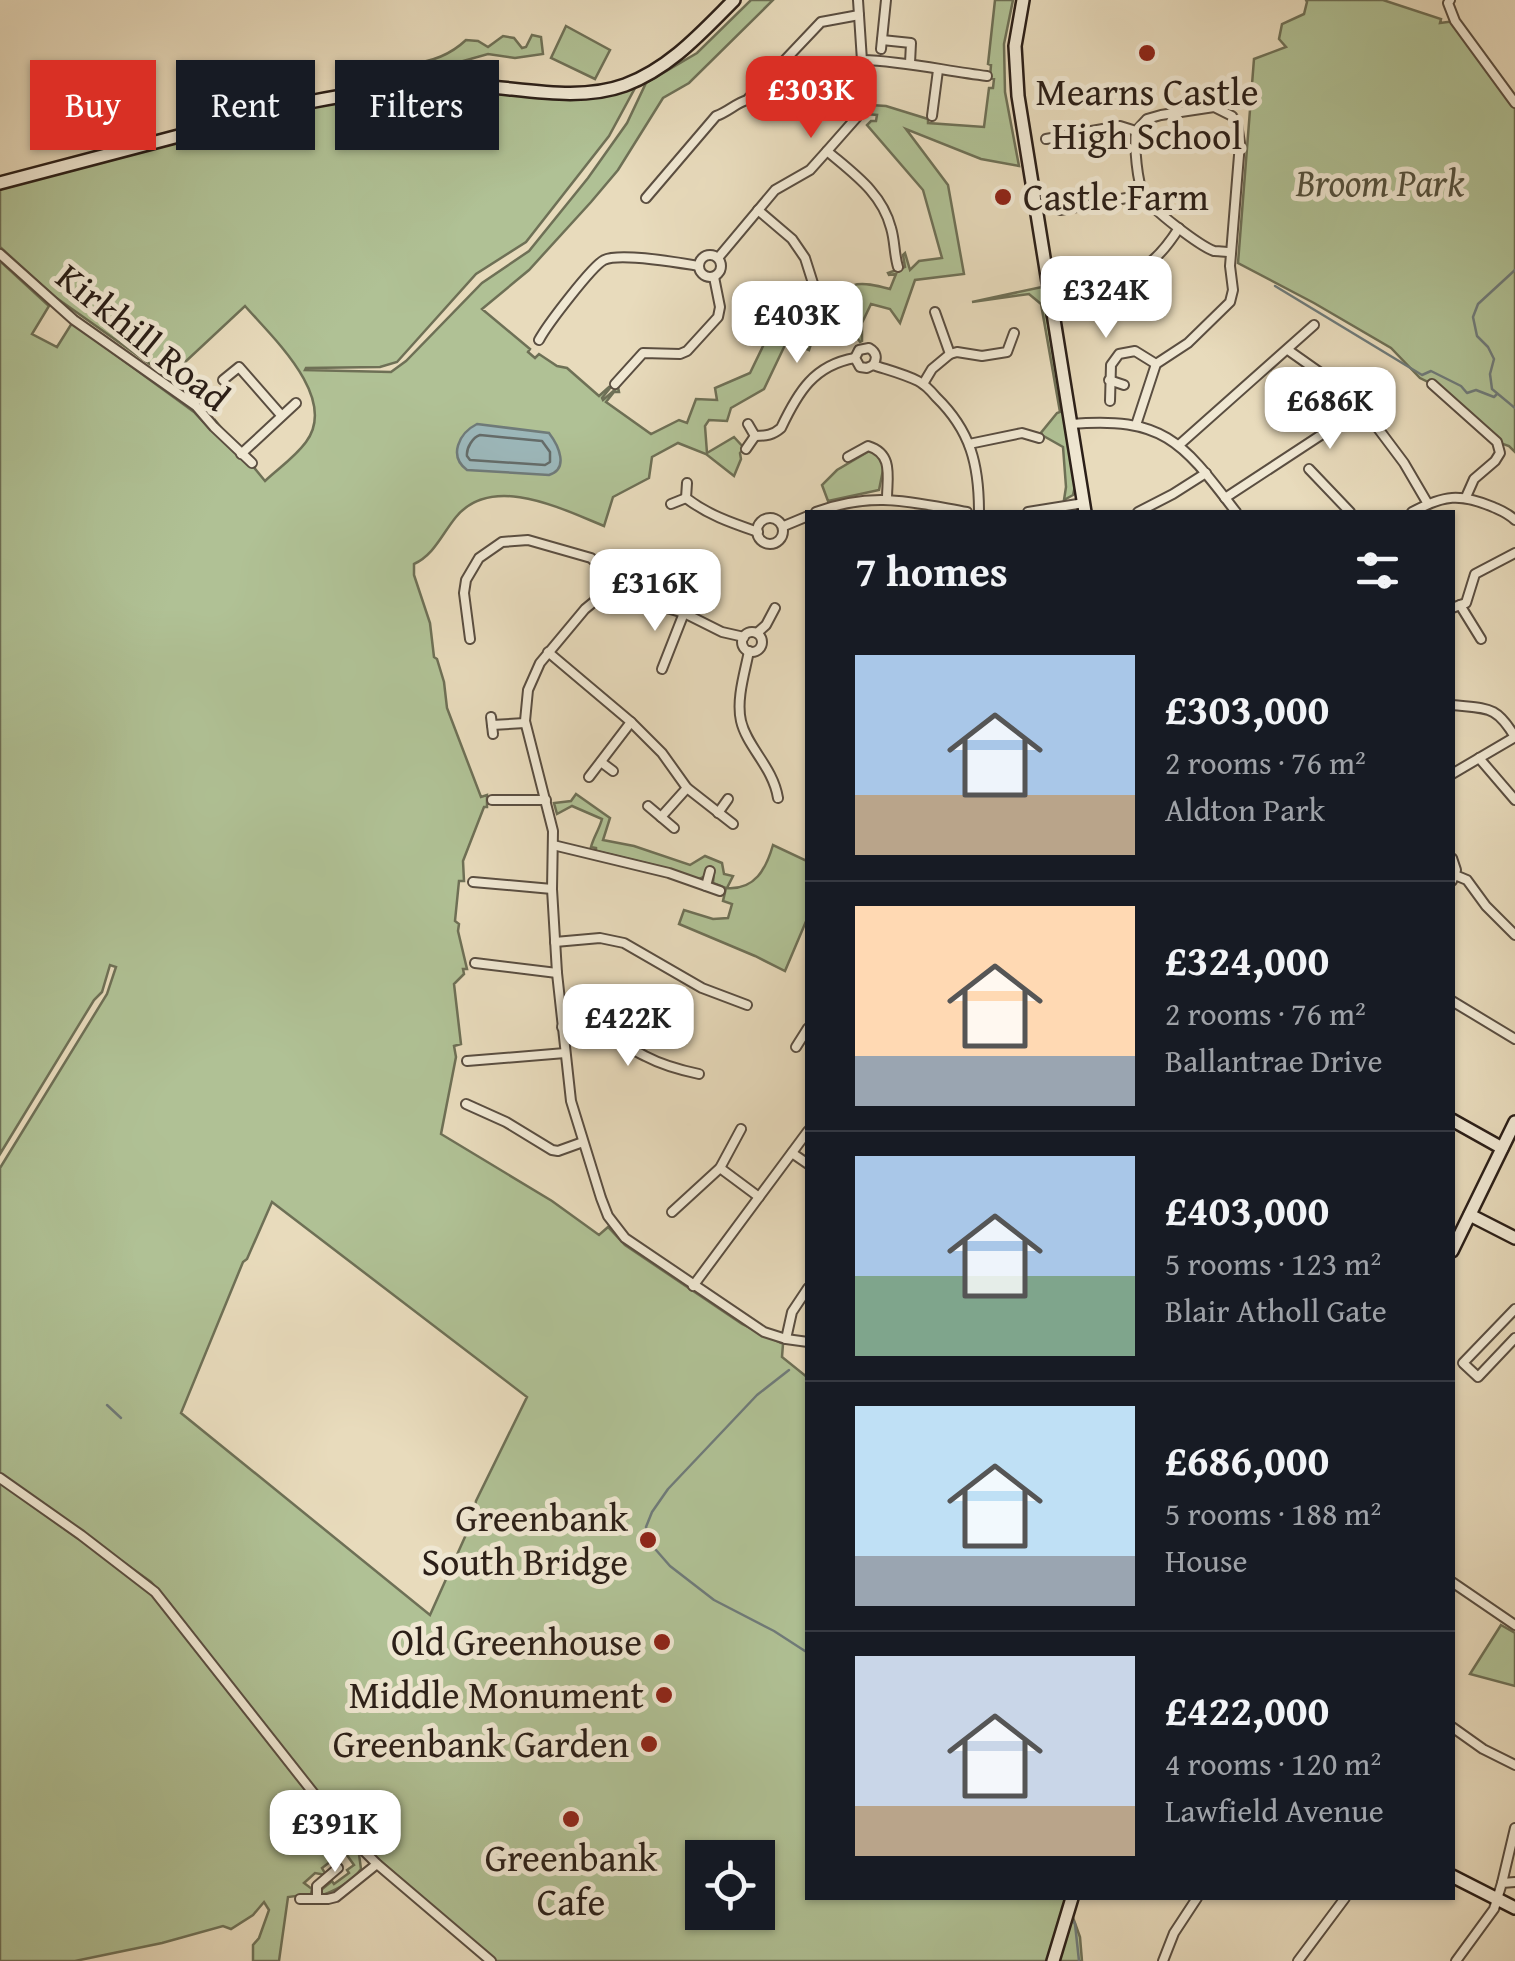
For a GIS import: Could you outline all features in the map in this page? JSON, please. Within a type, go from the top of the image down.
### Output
[{"type":"street","points":[[0,183],[353,93],[445,85],[572,92],[622,86],[665,64],[734,0]]},
{"type":"street","points":[[718,258],[775,190],[810,170],[857,117],[863,104],[858,0]]},
{"type":"street","points":[[886,0],[881,45],[911,43],[910,62]]},
{"type":"street","points":[[1023,0],[1016,46],[1018,96],[1084,508],[1058,510]]},
{"type":"street","points":[[1450,0],[1455,21],[1515,103]]},
{"type":"street","points":[[646,198],[716,116],[748,100],[821,22],[859,15]]},
{"type":"street","points":[[862,60],[910,62],[987,76]]},
{"type":"street","points":[[932,116],[938,70]]},
{"type":"street","points":[[1136,425],[1156,364],[1188,342],[1230,302],[1240,143],[1232,116],[1214,107],[1147,119],[1136,132],[1135,142],[1143,196],[1198,243],[1231,252]]},
{"type":"street","points":[[1046,139],[1120,126],[1136,132]]},
{"type":"street","points":[[827,151],[873,190],[893,233],[898,267]]},
{"type":"street","points":[[645,176],[656,187]]},
{"type":"street","points":[[1060,210],[1143,196]]},
{"type":"street","points":[[1077,207],[1080,222]]},
{"type":"street","points":[[758,210],[792,240],[805,258],[818,299]]},
{"type":"street","points":[[1074,280],[1141,270],[1168,246],[1179,228]]},
{"type":"street","name":"Kirkhill Road","points":[[0,254],[74,320],[196,406],[252,463]]},
{"type":"street","points":[[540,340],[548,324],[602,260],[618,256],[700,266]]},
{"type":"street","points":[[714,277],[703,274],[701,260],[707,256],[718,258]]},
{"type":"street","points":[[714,277],[721,267],[718,258]]},
{"type":"street","points":[[615,384],[642,354],[687,351],[718,317],[720,306],[714,277]]},
{"type":"street","points":[[1091,278],[1099,314]]},
{"type":"street","points":[[935,312],[950,354]]},
{"type":"street","points":[[942,329],[956,324]]},
{"type":"street","points":[[1179,445],[1314,325]]},
{"type":"street","points":[[1008,352],[1014,333]]},
{"type":"street","points":[[874,365],[876,355],[869,348],[859,350],[857,364],[864,368],[874,365],[923,384],[952,412],[969,444],[979,483],[979,510]]},
{"type":"street","points":[[1288,350],[1322,374],[1344,378],[1361,408]]},
{"type":"street","points":[[1110,401],[1111,365],[1123,352],[1134,351],[1156,364]]},
{"type":"street","points":[[923,384],[950,354],[982,356],[1008,352]]},
{"type":"street","points":[[1008,352],[1018,363]]},
{"type":"street","points":[[756,436],[769,436],[781,428],[814,375],[842,360],[855,358]]},
{"type":"street","points":[[224,380],[239,366],[281,415]]},
{"type":"street","points":[[1109,380],[1124,385]]},
{"type":"street","points":[[1432,384],[1497,442],[1500,453],[1496,461],[1474,479],[1466,497]]},
{"type":"street","points":[[1225,498],[1382,395]]},
{"type":"street","points":[[241,454],[296,402]]},
{"type":"street","points":[[1371,419],[1428,504]]},
{"type":"street","points":[[1022,433],[1023,420]]},
{"type":"street","points":[[748,424],[756,436]]},
{"type":"street","points":[[1071,424],[1136,425],[1155,432],[1179,445],[1234,510]]},
{"type":"street","points":[[969,444],[1022,433],[1038,438]]},
{"type":"street","points":[[868,434],[868,446]]},
{"type":"street","points":[[746,449],[756,436]]},
{"type":"street","points":[[848,458],[868,446]]},
{"type":"street","points":[[868,446],[882,452],[888,465],[887,499]]},
{"type":"street","points":[[1309,469],[1348,510]]},
{"type":"street","points":[[1142,510],[1206,473]]},
{"type":"street","points":[[1308,488],[1318,478]]},
{"type":"street","points":[[686,498],[687,483]]},
{"type":"street","points":[[1416,510],[1451,497],[1466,497],[1515,519]]},
{"type":"street","points":[[671,504],[686,498]]},
{"type":"street","points":[[686,498],[718,518],[758,532]]},
{"type":"street","points":[[851,508],[887,499],[942,510]]},
{"type":"street","points":[[784,526],[771,517],[762,522],[759,540],[771,546],[778,541],[784,526],[805,517]]},
{"type":"street","points":[[470,639],[466,580],[479,558],[502,542],[528,540],[591,558],[600,567],[608,597]]},
{"type":"street","points":[[1481,639],[1456,607],[1466,602],[1475,574],[1515,553]]},
{"type":"street","points":[[744,638],[684,613],[622,596],[596,600],[548,652],[534,675],[528,690],[525,723],[550,817],[557,973],[571,1101],[601,1198],[625,1238],[764,1332],[805,1342]]},
{"type":"street","points":[[757,633],[775,608]]},
{"type":"street","points":[[662,669],[684,613]]},
{"type":"street","points":[[468,621],[482,619]]},
{"type":"street","points":[[751,632],[757,633],[762,644],[755,651],[748,650],[744,638],[751,632]]},
{"type":"street","points":[[656,645],[669,651]]},
{"type":"street","points":[[748,650],[740,719],[774,782],[778,798]]},
{"type":"street","points":[[548,652],[662,752],[687,788],[733,824]]},
{"type":"street","points":[[1455,705],[1500,715],[1515,737],[1455,772]]},
{"type":"street","points":[[589,777],[630,722]]},
{"type":"street","points":[[492,725],[525,723]]},
{"type":"street","points":[[1479,758],[1515,800]]},
{"type":"street","points":[[601,762],[614,771]]},
{"type":"street","points":[[774,782],[788,776]]},
{"type":"street","points":[[502,788],[502,800]]},
{"type":"street","points":[[662,817],[687,788]]},
{"type":"street","points":[[718,812],[728,799]]},
{"type":"street","points":[[492,800],[546,800]]},
{"type":"street","points":[[648,806],[674,828]]},
{"type":"street","points":[[553,844],[670,873],[720,891]]},
{"type":"street","points":[[706,886],[710,871]]},
{"type":"street","points":[[1455,878],[1467,880],[1515,936]]},
{"type":"street","points":[[480,886],[552,889]]},
{"type":"street","points":[[555,942],[600,938],[624,943],[690,982],[743,1000]]},
{"type":"street","points":[[475,964],[488,970],[557,973]]},
{"type":"street","points":[[1455,1003],[1515,1039]]},
{"type":"street","points":[[562,1026],[592,1028],[678,1074],[699,1074]]},
{"type":"street","points":[[796,1047],[804,1040]]},
{"type":"street","points":[[482,1048],[484,1060]]},
{"type":"street","points":[[467,1061],[565,1052]]},
{"type":"street","points":[[477,1097],[470,1106],[552,1150],[583,1142]]},
{"type":"street","points":[[1455,1122],[1502,1148]]},
{"type":"street","points":[[1455,1245],[1515,1122]]},
{"type":"street","points":[[679,1210],[720,1168],[741,1130]]},
{"type":"street","points":[[694,1286],[805,1135]]},
{"type":"street","points":[[735,1140],[745,1146]]},
{"type":"street","points":[[792,1153],[805,1162]]},
{"type":"street","points":[[720,1168],[759,1198]]},
{"type":"street","points":[[1470,1215],[1515,1238]]},
{"type":"street","points":[[798,1282],[805,1286]]},
{"type":"street","points":[[786,1339],[792,1312],[805,1292]]},
{"type":"street","points":[[1515,1309],[1462,1362],[1478,1377],[1515,1338]]},
{"type":"street","points":[[1506,1318],[1515,1328]]},
{"type":"street","points":[[0,1478],[155,1592],[329,1814],[378,1864],[491,1961]]},
{"type":"street","points":[[1455,1584],[1515,1625]]},
{"type":"street","points":[[1455,1730],[1515,1764]]},
{"type":"street","points":[[1456,1961],[1494,1909],[1515,1828]]},
{"type":"street","points":[[300,1898],[328,1899],[341,1894],[378,1864]]},
{"type":"street","points":[[317,1899],[317,1886],[338,1868]]},
{"type":"street","points":[[1455,1878],[1515,1908]]},
{"type":"street","points":[[1502,1883],[1515,1882]]},
{"type":"street","points":[[1053,1961],[1071,1900]]},
{"type":"street","points":[[1162,1961],[1195,1900]]},
{"type":"street","points":[[1298,1961],[1344,1900]]},
{"type":"green space","points":[[751,0],[773,0],[689,83],[663,98],[618,170],[591,202],[529,270],[482,309],[530,349],[528,352],[535,358],[539,354],[567,368],[599,396],[609,387],[603,400],[618,387],[619,392],[614,392],[606,402],[651,434],[679,420],[687,423],[696,399],[717,400],[715,388],[750,373],[765,342],[784,320],[797,324],[813,311],[810,296],[814,304],[825,305],[856,285],[890,289],[896,274],[888,273],[905,267],[905,253],[910,270],[919,261],[942,258],[923,190],[867,125],[876,121],[877,115],[865,114],[869,73],[871,105],[928,119],[928,123],[984,127],[989,88],[993,88],[994,79],[990,78],[988,64],[995,0],[1013,0],[1004,44],[1005,92],[1019,166],[981,159],[906,129],[948,185],[964,274],[915,280],[900,323],[890,309],[871,304],[862,323],[860,342],[841,314],[814,335],[809,350],[789,342],[785,345],[764,389],[731,408],[727,421],[709,420],[705,426],[707,453],[734,437],[744,448],[734,476],[706,454],[678,443],[652,457],[649,478],[613,497],[604,526],[528,499],[488,497],[471,504],[456,517],[432,550],[414,564],[447,708],[481,797],[487,795],[487,807],[463,861],[464,881],[459,881],[455,921],[459,924],[467,969],[463,969],[464,974],[454,984],[461,1044],[454,1046],[456,1057],[441,1134],[552,1201],[599,1235],[608,1227],[625,1245],[742,1324],[783,1344],[782,1357],[805,1375],[805,1900],[1067,1900],[1080,1937],[1082,1961],[496,1961],[370,1852],[321,1801],[151,1582],[0,1474],[0,1168],[107,994],[116,967],[110,965],[102,992],[0,1154],[0,261],[49,306],[32,334],[57,347],[72,323],[194,412],[208,427],[215,420],[265,481],[306,442],[314,425],[314,407],[298,369],[245,306],[169,377],[187,394],[166,381],[168,377],[55,297],[0,247],[0,188],[176,142],[176,150],[315,150],[315,106],[335,101],[335,150],[499,150],[499,92],[567,99],[635,88],[609,136],[526,242],[476,274],[397,362],[380,367],[305,370],[391,372],[482,283],[529,251],[627,123],[646,83],[697,53]],"holes":[[[272,1202],[527,1397],[476,1501],[473,1519],[430,1615],[181,1413]]]},
{"type":"green space","name":"Broom Park","points":[[1306,0],[1383,0],[1441,19],[1440,23],[1455,21],[1515,103],[1515,452],[1497,442],[1432,384],[1420,378],[1391,348],[1238,263],[1254,59],[1286,47],[1279,39],[1282,24],[1304,14]]},
{"type":"green space","points":[[566,26],[610,50],[595,79],[551,58]]},
{"type":"green space","points":[[532,35],[541,37],[543,54],[430,60],[466,40],[488,47],[503,36],[526,47]]},
{"type":"green space","points":[[1042,287],[1075,486],[1073,495],[1064,500],[1063,447],[1040,434],[1060,412],[1041,304],[1029,294],[972,302]]},
{"type":"green space","points":[[871,450],[881,457],[879,490],[828,501],[822,485],[837,470]]},
{"type":"green space","points":[[576,794],[610,818],[603,840],[690,865],[705,856],[722,863],[724,874],[733,876],[727,888],[752,882],[767,862],[773,845],[805,860],[805,924],[785,971],[679,924],[684,910],[713,919],[728,918],[732,904],[723,901],[726,888],[713,883],[714,871],[708,870],[697,880],[596,851],[591,847],[602,819],[572,806],[557,814],[554,803],[571,801]]},
{"type":"green space","points":[[0,1483],[151,1593],[359,1854],[361,1869],[344,1885],[321,1893],[354,1865],[344,1851],[322,1868],[326,1875],[315,1873],[304,1883],[312,1889],[311,1894],[288,1897],[279,1961],[253,1961],[253,1945],[269,1910],[264,1902],[253,1915],[231,1929],[223,1926],[75,1961],[0,1961]]},
{"type":"green space","points":[[1501,1625],[1515,1633],[1515,1686],[1470,1674]]},
{"type":"water","points":[[477,424],[549,433],[559,450],[559,468],[549,475],[467,470],[458,458],[458,445]]},
{"type":"waterway","points":[[1515,270],[1478,304],[1473,317],[1477,336],[1494,359],[1492,389],[1515,408]]},
{"type":"waterway","points":[[1275,286],[1422,375],[1431,371],[1467,393],[1476,390],[1494,397],[1497,394]]},
{"type":"waterway","points":[[789,1370],[757,1395],[668,1489],[646,1527],[649,1542],[670,1566],[714,1600],[805,1651]]},
{"type":"waterway","points":[[107,1405],[121,1418]]},
{"type":"waterway","points":[[1070,1916],[1075,1924],[1079,1961]]},
{"type":"place","name":"Mearns Castle High School","points":[[1147,53]]},
{"type":"place","name":"Castle Farm","points":[[1003,197]]},
{"type":"place","name":"Greenbank South Bridge","points":[[648,1540]]},
{"type":"place","name":"Old Greenhouse","points":[[662,1642]]},
{"type":"place","name":"Middle Monument","points":[[664,1695]]},
{"type":"place","name":"Greenbank Garden","points":[[649,1744]]},
{"type":"place","name":"Greenbank Cafe","points":[[571,1819]]}]
